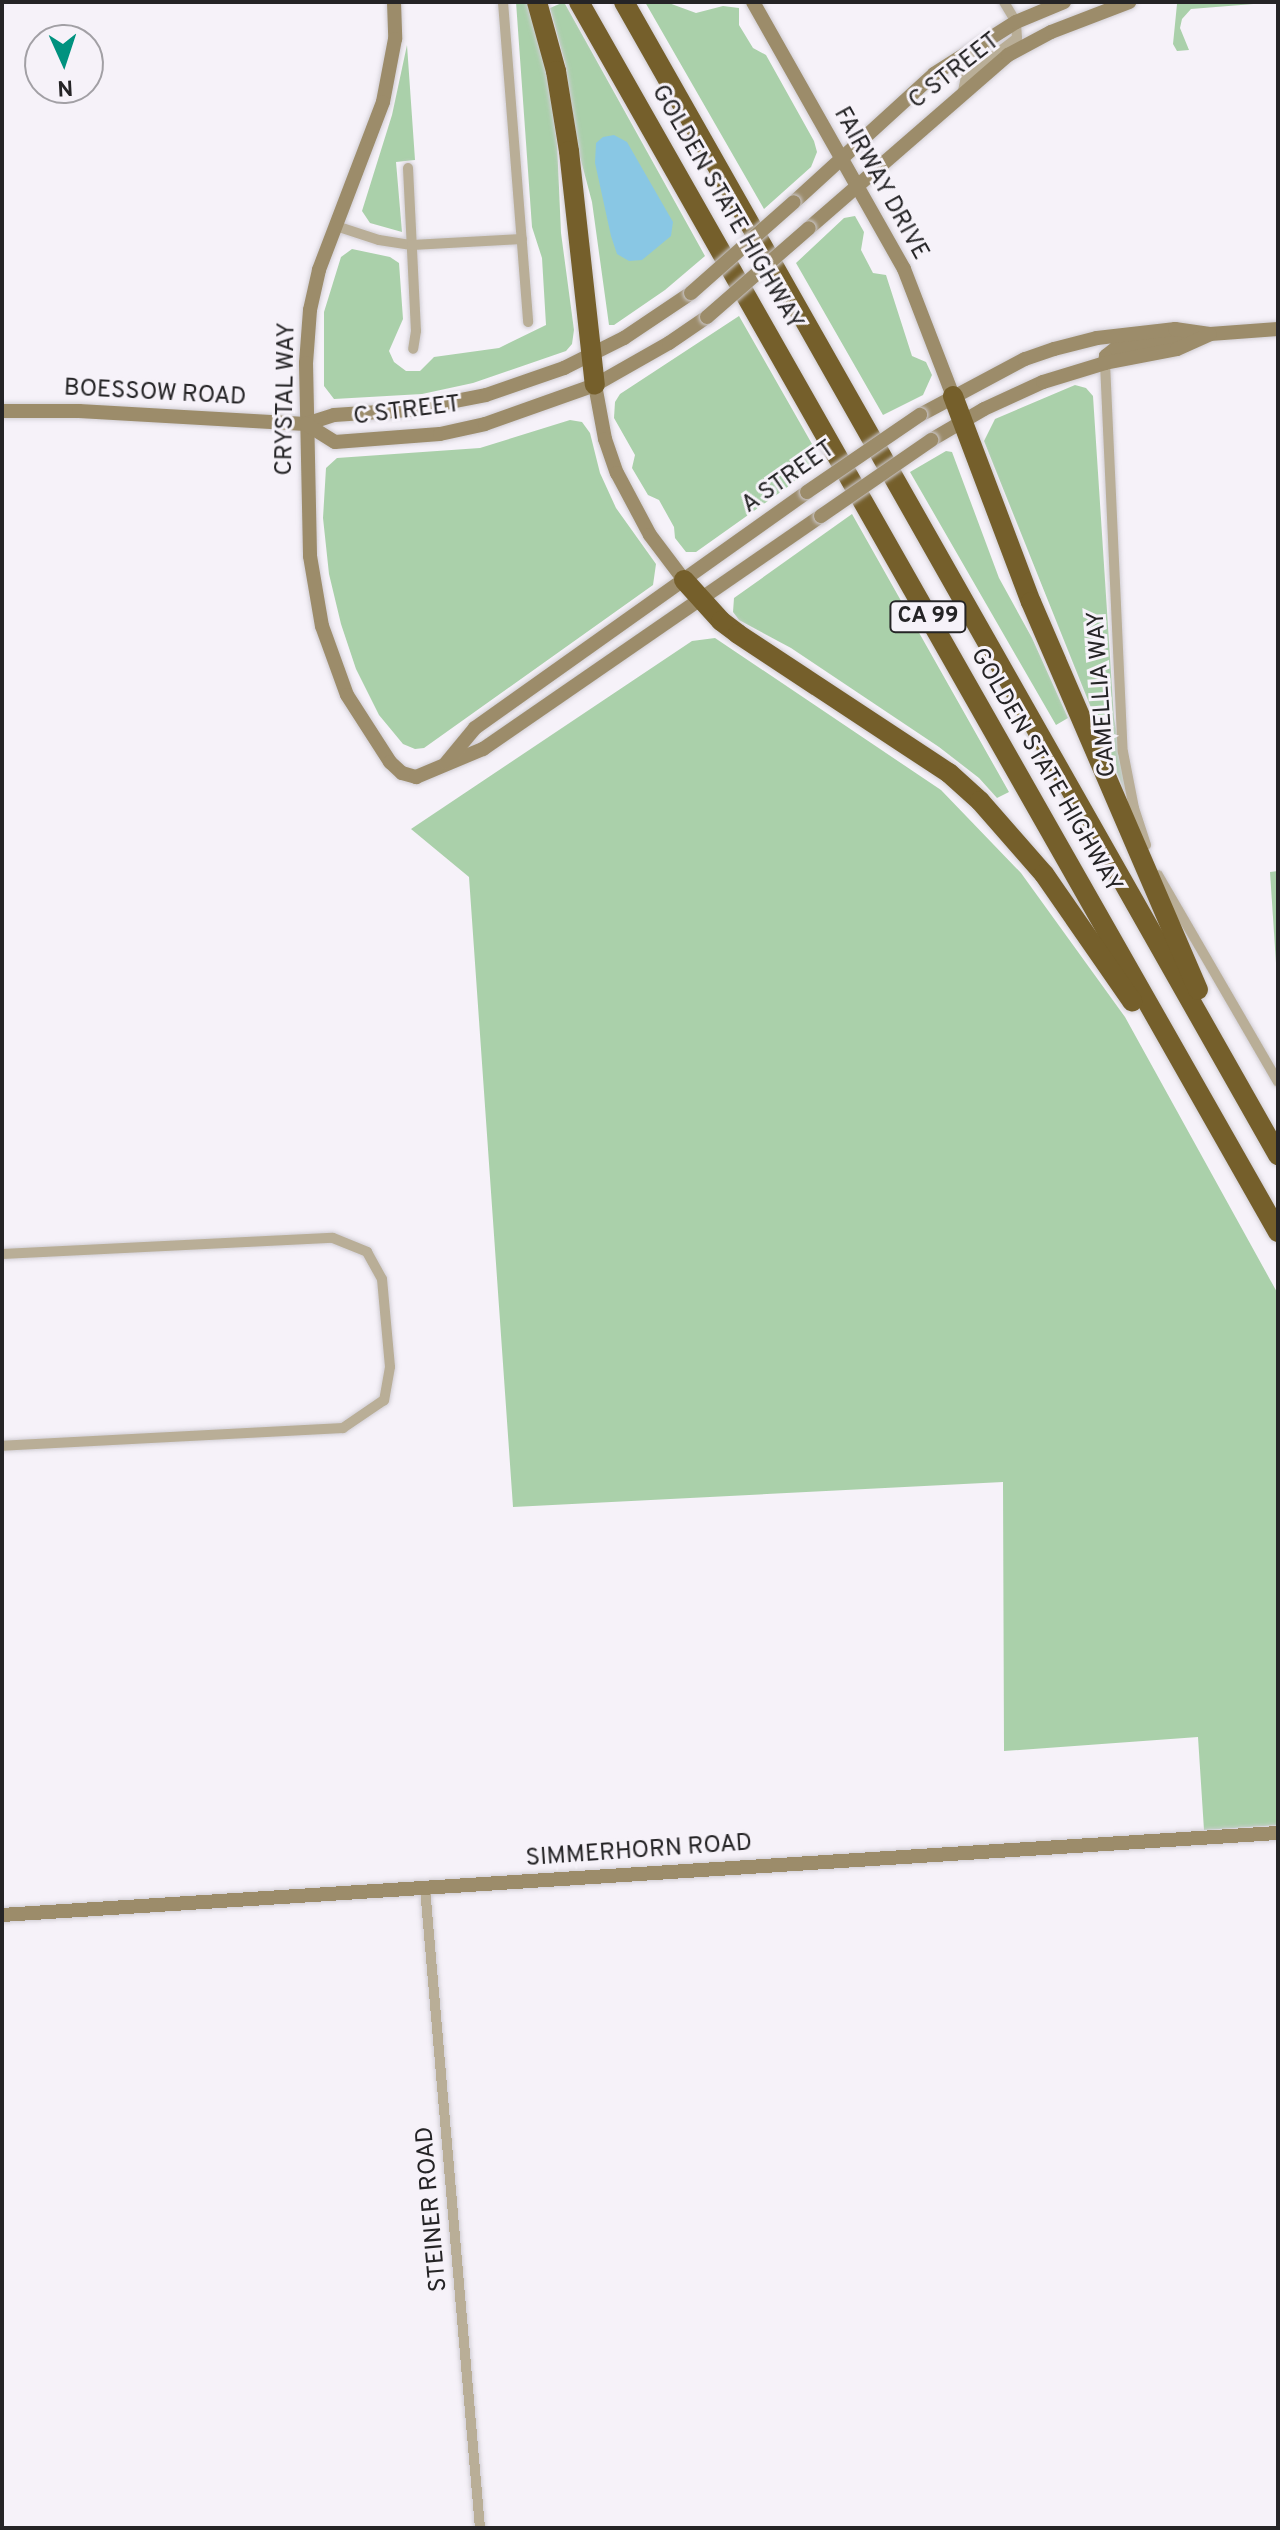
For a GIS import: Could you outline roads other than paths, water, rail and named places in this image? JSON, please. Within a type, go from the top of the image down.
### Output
[{"type":"highway","points":[[537,2],[556,71],[569,151],[595,385]]},
{"type":"highway","name":"GOLDEN STATE HIGHWAY","points":[[579,2],[1278,1232]]},
{"type":"highway","name":"GOLDEN STATE HIGHWAY","points":[[624,2],[1278,1155]]},
{"type":"highway","points":[[953,396],[1031,602],[1239,1086]]},
{"type":"highway","points":[[684,580],[700,600],[738,634],[949,773],[980,801],[1072,912],[1224,1137]]},
{"type":"street","name":"CRYSTAL WAY","points":[[394,2],[395,39],[383,102],[319,270],[310,310],[306,424],[310,556],[322,626],[347,695],[390,762],[402,773],[416,777]]},
{"type":"street","points":[[503,2],[528,322]]},
{"type":"street","name":"FAIRWAY DRIVE","points":[[753,2],[904,269],[953,396]]},
{"type":"street","points":[[963,91],[966,77],[1017,38],[1016,22],[1004,2]]},
{"type":"street","name":"C STREET","points":[[306,424],[334,415],[409,410],[486,395],[592,356],[691,293],[934,74],[1016,22],[1064,2]]},
{"type":"street","name":"C STREET","points":[[306,424],[335,442],[440,434],[485,424],[595,385],[669,343],[707,317],[856,184],[1008,55],[1051,32],[1129,2]]},
{"type":"street","points":[[408,168],[416,331],[413,349]]},
{"type":"street","points":[[336,226],[379,240],[412,245],[522,239]]},
{"type":"street","name":"A STREET","points":[[443,766],[475,728],[807,492],[953,396],[1025,359],[1097,338],[1175,329],[1210,334],[1278,329]]},
{"type":"street","name":"A STREET","points":[[416,777],[483,749],[961,421],[1043,382],[1105,363],[1177,349],[1210,334]]},
{"type":"street","name":"CAMELLIA WAY","points":[[1105,363],[1123,752],[1134,808],[1147,849],[1170,898],[1278,1082]]},
{"type":"street","points":[[595,385],[605,439],[617,473],[650,535],[684,580]]},
{"type":"street","name":"BOESSOW ROAD","points":[[2,411],[79,411],[306,424]]},
{"type":"street","points":[[2,1254],[333,1238],[367,1252],[382,1279],[390,1367],[384,1400],[343,1428],[2,1446]]},
{"type":"street","name":"SIMMERHORN ROAD","points":[[2,1915],[1278,1833]]},
{"type":"street","name":"STEINER ROAD","points":[[425,1888],[480,2528]]},
{"type":"water","points":[[614,135],[627,142],[673,222],[671,236],[642,260],[629,261],[617,254],[611,236],[595,163],[596,143],[603,137]]}]
